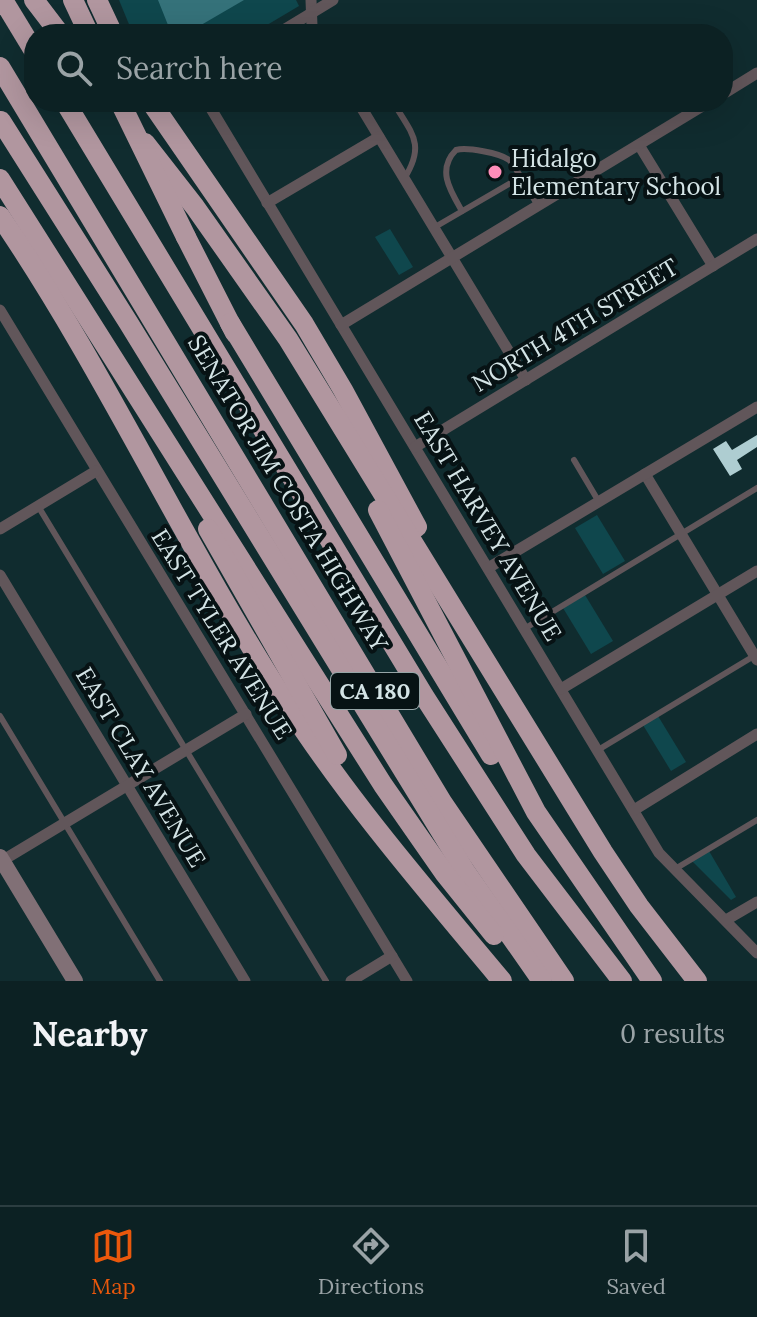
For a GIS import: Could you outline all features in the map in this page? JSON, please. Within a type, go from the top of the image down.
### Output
[{"type":"highway","points":[[3,0],[24,35]]},
{"type":"highway","points":[[34,0],[52,24]]},
{"type":"highway","points":[[73,0],[84,24]]},
{"type":"highway","points":[[97,0],[108,24]]},
{"type":"highway","name":"SENATOR JIM COSTA HIGHWAY","points":[[0,67],[24,107]]},
{"type":"highway","name":"SENATOR JIM COSTA HIGHWAY","points":[[27,112],[442,802],[564,981]]},
{"type":"highway","name":"SENATOR JIM COSTA HIGHWAY","points":[[71,112],[372,609],[526,855],[622,981]]},
{"type":"highway","points":[[121,112],[195,207],[288,339],[614,871],[697,981]]},
{"type":"highway","points":[[125,112],[372,609]]},
{"type":"highway","points":[[158,112],[324,356],[510,700]]},
{"type":"highway","points":[[1,120],[197,394]]},
{"type":"highway","points":[[1,120],[412,787],[465,871],[542,981]]},
{"type":"highway","points":[[0,179],[415,833],[474,911],[533,981]]},
{"type":"highway","points":[[0,216],[58,308],[234,619],[285,702],[373,823],[503,981]]},
{"type":"highway","points":[[242,274],[336,431],[536,812],[652,981]]},
{"type":"highway","points":[[230,323],[534,825],[645,981]]},
{"type":"highway","points":[[138,399],[194,505],[329,743],[503,981]]},
{"type":"main road","points":[[1,860],[75,981]]},
{"type":"street","points":[[290,24],[312,6],[333,0]]},
{"type":"street","points":[[733,88],[757,73]]},
{"type":"street","name":"EAST HARVEY AVENUE","points":[[213,112],[659,853],[757,953]]},
{"type":"street","points":[[364,112],[526,380]]},
{"type":"street","points":[[341,325],[693,112]]},
{"type":"street","points":[[267,203],[379,137]]},
{"type":"street","points":[[639,145],[713,266]]},
{"type":"street","name":"NORTH 4TH STREET","points":[[415,447],[757,239]]},
{"type":"street","name":"EAST TYLER AVENUE","points":[[0,310],[407,981]]},
{"type":"street","points":[[488,568],[757,407]]},
{"type":"street","points":[[0,529],[96,471]]},
{"type":"street","points":[[645,474],[756,657]]},
{"type":"street","points":[[561,689],[757,571]]},
{"type":"street","name":"EAST CLAY AVENUE","points":[[0,575],[245,981]]},
{"type":"street","points":[[1,860],[246,714]]},
{"type":"street","points":[[634,810],[757,734]]},
{"type":"street","points":[[726,920],[757,902]]},
{"type":"street","points":[[351,981],[392,956]]},
{"type":"lane","points":[[398,112],[417,146],[414,163],[404,179]]},
{"type":"lane","points":[[462,211],[445,179],[449,160],[456,150],[467,148],[512,163],[538,206]]},
{"type":"lane","points":[[434,227],[521,177]]},
{"type":"lane","points":[[574,460],[599,502]]},
{"type":"lane","points":[[524,629],[757,488]]},
{"type":"lane","points":[[38,506],[326,981]]},
{"type":"lane","points":[[598,750],[756,657]]},
{"type":"lane","points":[[0,716],[160,981]]},
{"type":"lane","points":[[675,869],[757,820]]},
{"type":"shaded area","points":[[119,0],[296,0],[299,6],[269,24],[129,24]]},
{"type":"shaded area","points":[[158,0],[244,0],[203,24],[168,24]]},
{"type":"shaded area","points":[[390,229],[413,267],[399,275],[375,237]]},
{"type":"shaded area","points":[[597,515],[625,561],[603,574],[575,528]]},
{"type":"shaded area","points":[[585,595],[613,641],[591,654],[563,608]]},
{"type":"shaded area","points":[[658,716],[686,762],[671,771],[643,725]]},
{"type":"shaded area","points":[[709,851],[736,897],[731,900],[692,861]]},
{"type":"building","points":[[757,435],[757,447],[737,460],[742,469],[730,476],[713,449],[726,441],[732,450]]},
{"type":"place","name":"Hidalgo Elementary School","points":[[495,172]]}]
